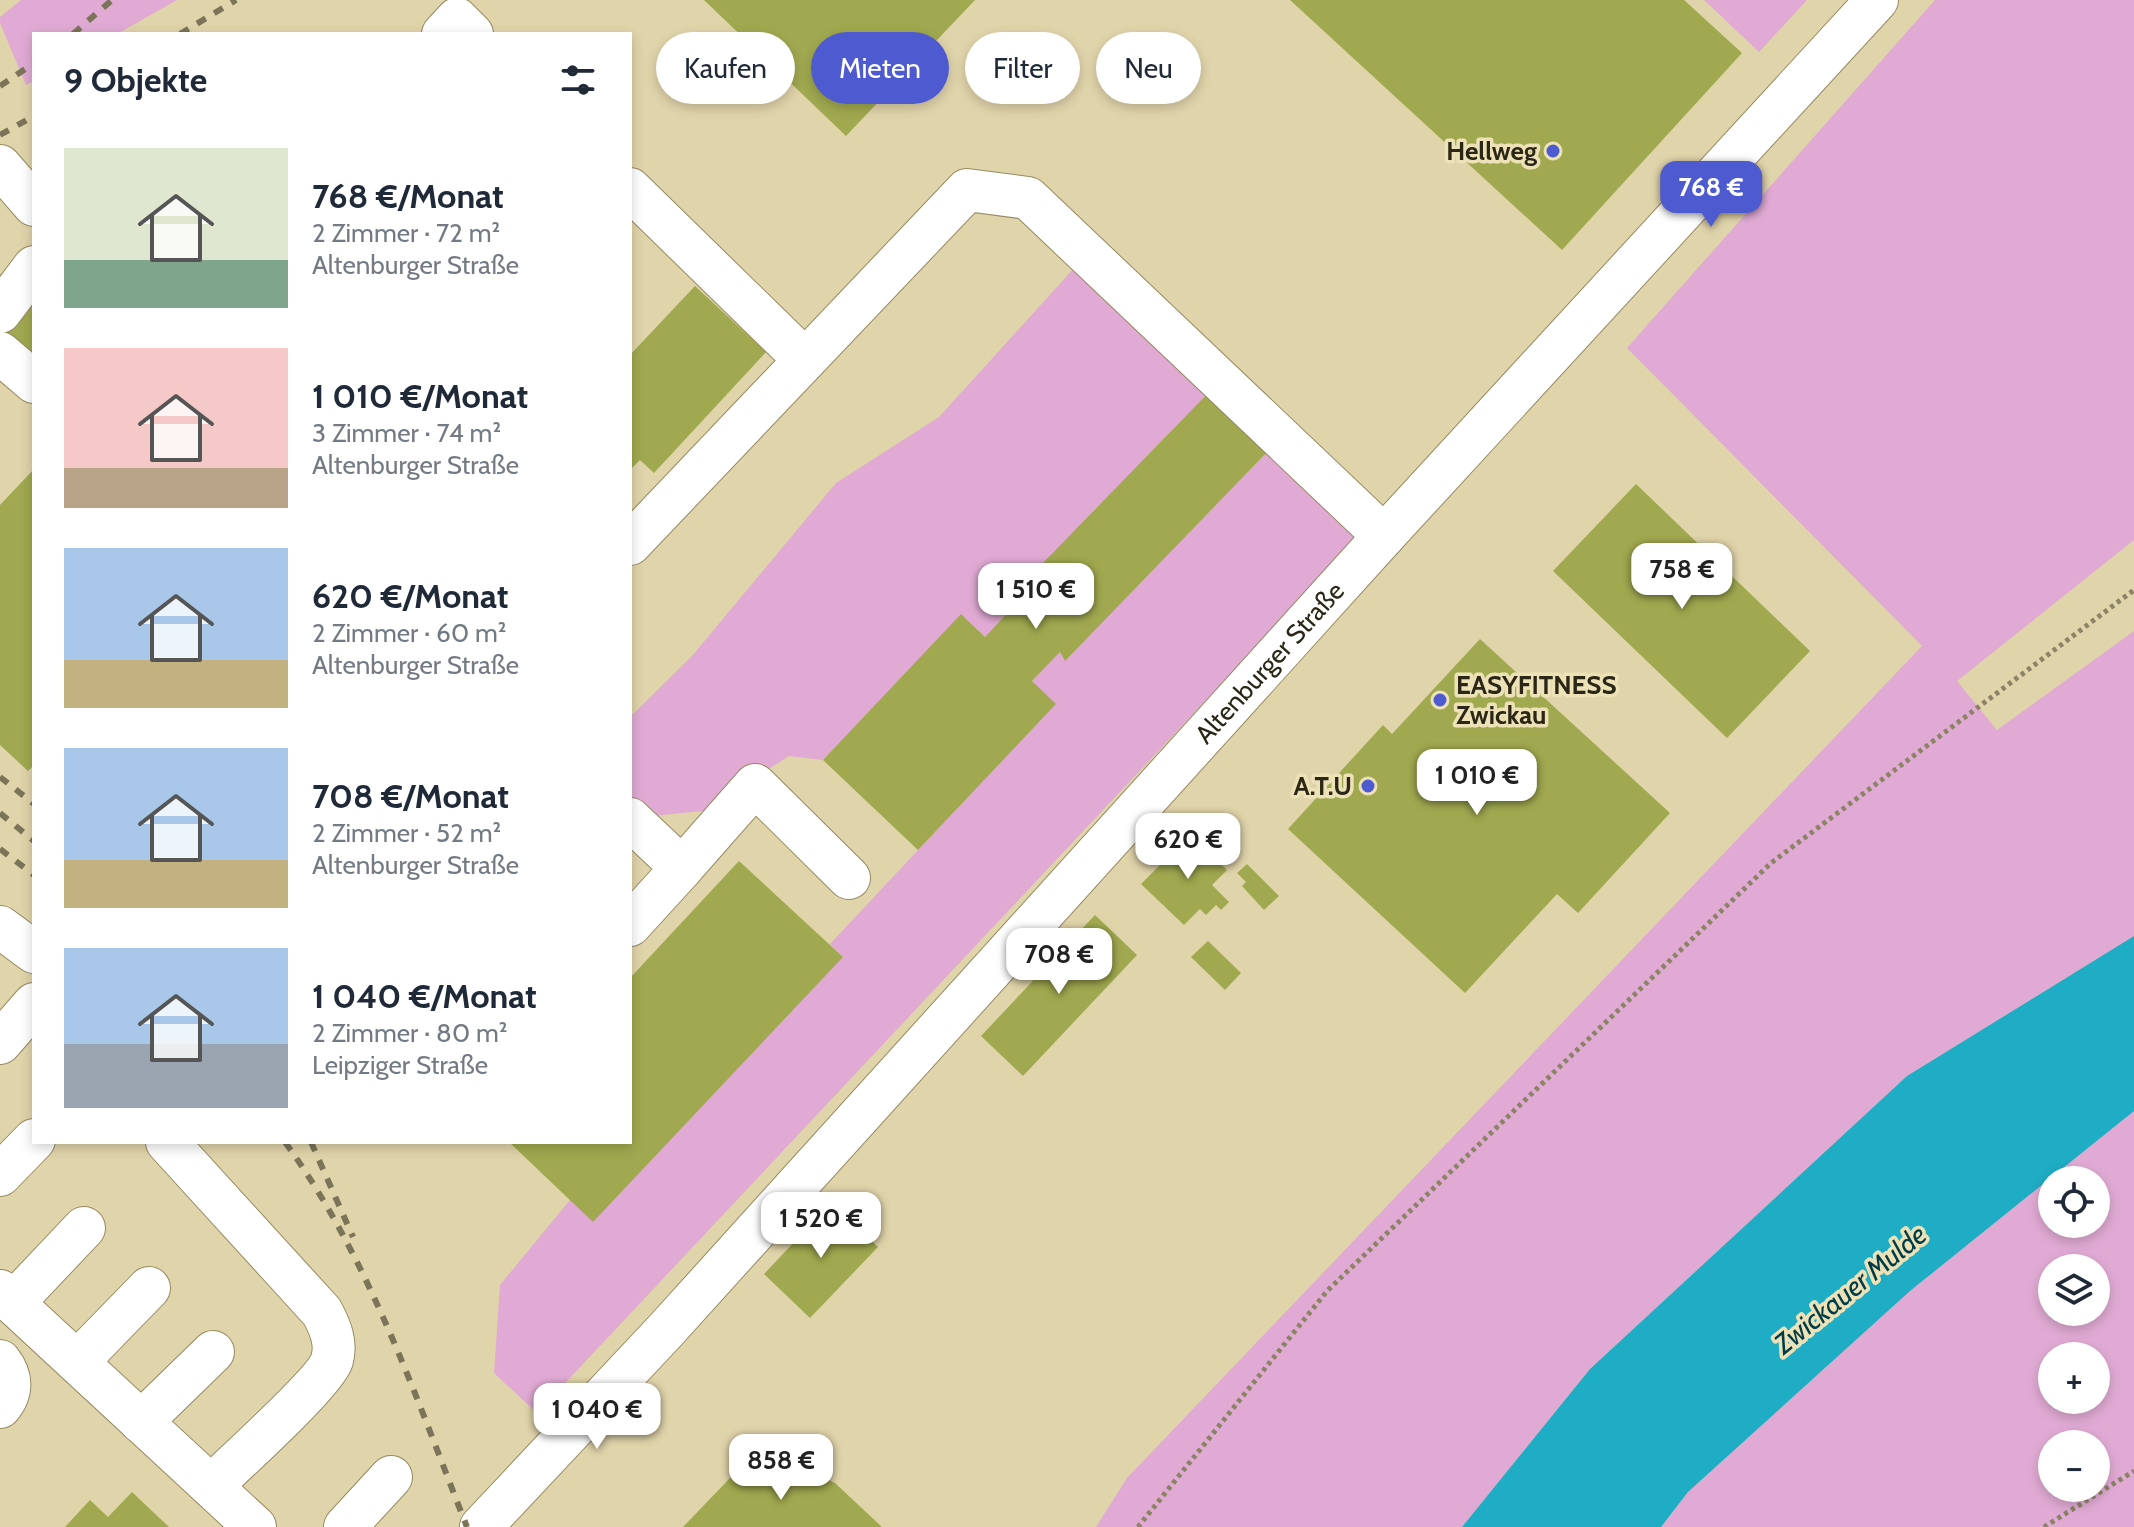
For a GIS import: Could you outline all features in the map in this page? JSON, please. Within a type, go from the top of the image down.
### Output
[{"type":"street","name":"Altenburger Straße","points":[[481,1527],[666,1330],[1384,536],[1877,0]]},
{"type":"street","points":[[445,32],[457,19],[470,32]]},
{"type":"street","points":[[0,166],[32,203]]},
{"type":"street","points":[[632,542],[967,190],[1028,198],[1384,536]]},
{"type":"street","points":[[638,214],[805,360]]},
{"type":"street","points":[[0,312],[32,270]]},
{"type":"street","points":[[0,353],[32,380]]},
{"type":"street","points":[[632,923],[755,785],[849,878]]},
{"type":"street","points":[[632,821],[682,868]]},
{"type":"street","points":[[0,927],[32,951]]},
{"type":"street","points":[[0,1043],[32,1006]]},
{"type":"street","points":[[0,1175],[32,1142]]},
{"type":"street","points":[[169,1144],[322,1312],[331,1328],[334,1350],[324,1375],[211,1486]]},
{"type":"street","points":[[84,1228],[7,1297],[255,1527]]},
{"type":"street","points":[[77,1362],[149,1288]]},
{"type":"street","points":[[141,1422],[213,1352]]},
{"type":"street","points":[[0,1361],[9,1378],[10,1391],[0,1407]]},
{"type":"street","points":[[345,1527],[391,1477]]},
{"type":"path","points":[[1138,1527],[1327,1291],[1771,863],[2134,590]]},
{"type":"path","points":[[2044,1527],[2134,1471]]},
{"type":"shaded area","points":[[21,0],[177,0],[121,32],[32,32],[32,82],[26,85],[0,17]]},
{"type":"shaded area","points":[[1704,0],[1807,0],[1759,52]]},
{"type":"shaded area","points":[[1935,0],[2134,0],[2134,540],[1957,681],[1997,730],[2134,631],[2134,936],[1907,1076],[1590,1369],[1462,1527],[1096,1527],[1127,1478],[1922,646],[1627,348]]},
{"type":"shaded area","points":[[1076,266],[1214,387],[1009,599],[1013,607],[985,637],[962,615],[823,760],[789,756],[703,811],[651,816],[632,801],[632,715],[692,656],[836,483],[939,417]]},
{"type":"shaded area","points":[[1273,446],[1362,534],[537,1413],[494,1373],[500,1285],[570,1200],[843,957],[830,944],[1055,704],[1032,681],[1060,652],[1064,660]]},
{"type":"shaded area","points":[[2134,1111],[2134,1527],[1661,1527],[1688,1492],[1910,1291],[2038,1188],[2038,1238],[2110,1238],[2110,1166],[2066,1166]]},
{"type":"water","name":"Zwickauer Mulde","points":[[2134,936],[2134,1111],[2066,1166],[2038,1166],[2038,1188],[1910,1291],[1688,1492],[1661,1527],[1462,1527],[1590,1369],[1907,1076]]},
{"type":"building","points":[[704,0],[975,0],[945,32],[811,32],[811,102],[795,87],[795,32],[737,32]]},
{"type":"building","name":"Hellweg","points":[[1290,0],[1684,0],[1742,53],[1562,250]]},
{"type":"building","points":[[813,104],[876,104],[846,136]]},
{"type":"building","points":[[0,274],[28,297],[32,293],[32,364],[0,335]]},
{"type":"building","points":[[695,286],[766,352],[654,473],[640,460],[632,468],[632,353]]},
{"type":"building","points":[[1214,387],[1273,446],[1065,661],[1060,652],[1032,681],[1056,704],[918,850],[823,760],[961,614],[985,637],[1013,607],[1008,599]]},
{"type":"building","points":[[32,471],[32,767],[28,771],[0,745],[0,505]]},
{"type":"building","points":[[1636,484],[1810,651],[1727,738],[1553,571]]},
{"type":"building","points":[[1480,639],[1670,813],[1578,913],[1557,894],[1465,993],[1288,829],[1383,725],[1392,734]]},
{"type":"building","points":[[1191,834],[1227,870],[1212,885],[1229,902],[1221,910],[1216,905],[1206,915],[1200,909],[1184,925],[1141,884]]},
{"type":"building","points":[[739,861],[843,957],[593,1222],[511,1144],[632,1144],[632,976]]},
{"type":"building","points":[[1247,864],[1279,896],[1264,910],[1242,886],[1246,882],[1237,873]]},
{"type":"building","points":[[1095,915],[1137,955],[1023,1076],[981,1036]]},
{"type":"building","points":[[1208,941],[1241,973],[1225,990],[1191,957]]},
{"type":"building","points":[[832,1202],[878,1247],[810,1318],[764,1274]]},
{"type":"building","points":[[776,1462],[805,1469],[835,1483],[882,1527],[683,1527],[731,1477]]},
{"type":"building","points":[[132,1492],[169,1527],[65,1527],[90,1500],[108,1517]]},
{"type":"railway","points":[[75,32],[112,0]]},
{"type":"railway","points":[[183,32],[236,0]]},
{"type":"railway","points":[[0,86],[32,64]]},
{"type":"railway","points":[[0,135],[32,117]]},
{"type":"railway","points":[[0,777],[32,802]]},
{"type":"railway","points":[[0,813],[32,839]]},
{"type":"railway","points":[[0,849],[32,873]]},
{"type":"railway","points":[[286,1144],[315,1186],[366,1280],[409,1378],[467,1527]]},
{"type":"railway","points":[[312,1144],[353,1237]]},
{"type":"place","name":"Hellweg","points":[[1553,151]]},
{"type":"place","name":"EASYFITNESS Zwickau","points":[[1440,700]]},
{"type":"place","name":"A.T.U","points":[[1368,786]]}]
